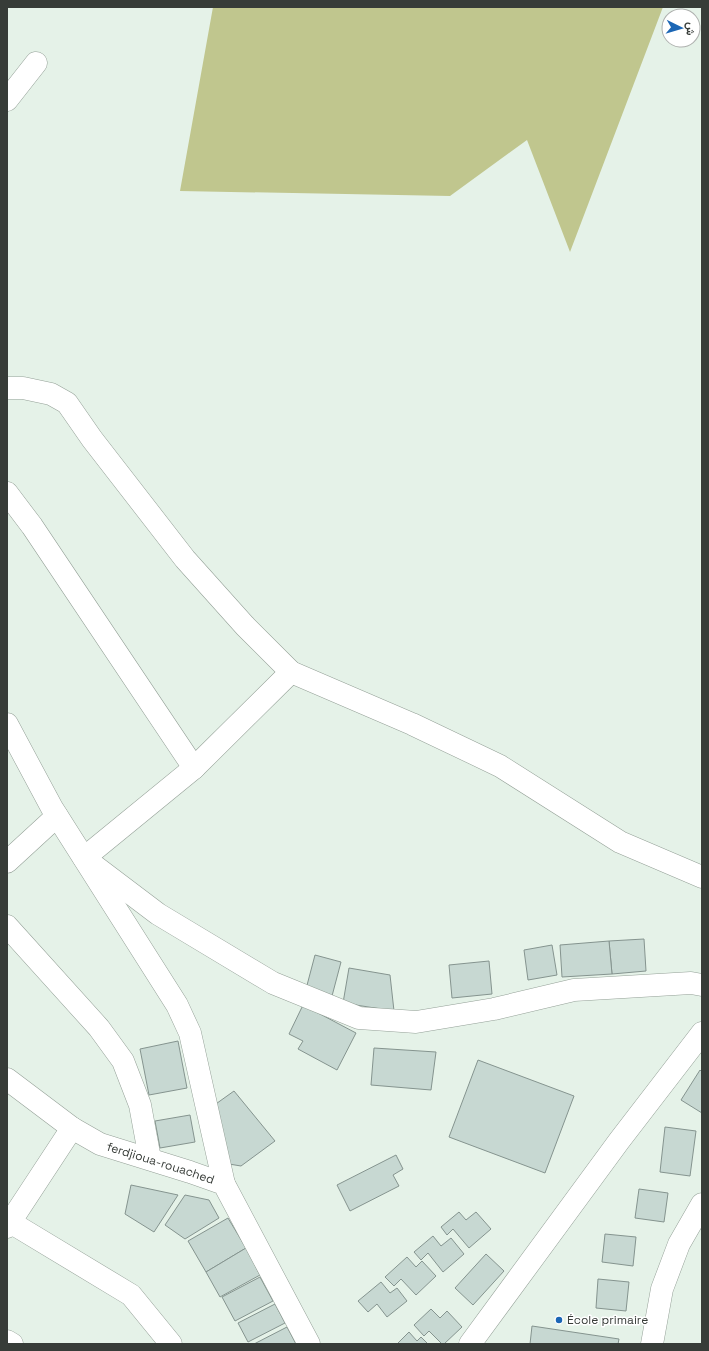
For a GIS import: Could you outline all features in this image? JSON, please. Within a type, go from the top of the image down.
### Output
[{"type":"street","points":[[7,100],[36,63]]},
{"type":"street","points":[[7,388],[23,388],[51,394],[67,404],[96,445],[185,559],[245,626],[291,672],[412,724],[500,766],[620,842],[702,877]]},
{"type":"street","points":[[7,494],[32,526],[194,768]]},
{"type":"street","points":[[84,858],[194,768],[291,672]]},
{"type":"street","points":[[7,724],[57,816],[177,1005],[190,1033],[224,1184]]},
{"type":"street","points":[[7,862],[57,816]]},
{"type":"street","points":[[84,858],[158,914],[273,983],[359,1018],[416,1022],[494,1009],[574,990],[691,983],[702,984]]},
{"type":"street","points":[[7,926],[99,1028],[123,1061],[140,1105],[150,1159]]},
{"type":"street","points":[[470,1344],[619,1141],[702,1033]]},
{"type":"street","name":"ferdjioua-rouached","points":[[7,1079],[72,1128],[100,1144],[224,1184],[309,1344]]},
{"type":"street","points":[[72,1128],[8,1224],[131,1295],[172,1344]]},
{"type":"street","points":[[652,1344],[662,1289],[678,1244],[702,1204]]},
{"type":"street","points":[[7,1341],[12,1344]]},
{"type":"green space","points":[[213,7],[663,7],[661,8],[661,12],[570,252],[527,140],[450,196],[180,191]]},
{"type":"building","points":[[644,939],[646,971],[612,974],[609,941]]},
{"type":"building","points":[[609,941],[612,974],[562,977],[560,945]]},
{"type":"building","points":[[552,945],[557,975],[528,980],[524,950]]},
{"type":"building","points":[[315,955],[341,962],[332,996],[306,989]]},
{"type":"building","points":[[489,961],[492,994],[452,998],[449,965]]},
{"type":"building","points":[[349,968],[390,975],[394,1011],[343,1003]]},
{"type":"building","points":[[303,1005],[356,1033],[337,1070],[298,1049],[303,1041],[289,1034]]},
{"type":"building","points":[[178,1041],[187,1088],[149,1095],[140,1049]]},
{"type":"building","points":[[374,1048],[436,1052],[431,1090],[371,1085]]},
{"type":"building","points":[[478,1060],[574,1096],[545,1173],[449,1137]]},
{"type":"building","points":[[700,1070],[702,1072],[702,1113],[681,1100]]},
{"type":"building","points":[[234,1091],[275,1141],[241,1166],[229,1164],[213,1106]]},
{"type":"building","points":[[190,1115],[195,1142],[160,1148],[155,1121]]},
{"type":"building","points":[[665,1127],[696,1131],[690,1176],[660,1172]]},
{"type":"building","points":[[396,1155],[403,1169],[393,1175],[399,1186],[350,1211],[337,1185]]},
{"type":"building","points":[[131,1185],[178,1195],[154,1232],[125,1214]]},
{"type":"building","points":[[639,1189],[668,1193],[664,1222],[635,1218]]},
{"type":"building","points":[[185,1195],[209,1200],[219,1218],[185,1239],[165,1225]]},
{"type":"building","points":[[459,1212],[466,1220],[476,1212],[491,1229],[469,1248],[453,1229],[447,1235],[441,1227]]},
{"type":"building","points":[[228,1218],[246,1248],[206,1272],[188,1241]]},
{"type":"building","points":[[605,1234],[636,1237],[633,1266],[602,1262]]},
{"type":"building","points":[[433,1236],[441,1246],[451,1238],[464,1254],[443,1272],[428,1253],[421,1260],[414,1252]]},
{"type":"building","points":[[246,1248],[260,1275],[220,1297],[206,1272]]},
{"type":"building","points":[[486,1254],[504,1271],[473,1305],[455,1288]]},
{"type":"building","points":[[407,1257],[416,1267],[422,1261],[436,1276],[416,1295],[401,1279],[394,1286],[385,1277]]},
{"type":"building","points":[[260,1277],[273,1301],[235,1321],[222,1297]]},
{"type":"building","points":[[598,1279],[629,1282],[626,1311],[596,1308]]},
{"type":"building","points":[[381,1282],[390,1293],[397,1288],[407,1301],[387,1317],[377,1304],[368,1312],[358,1301]]},
{"type":"building","points":[[275,1304],[285,1323],[248,1342],[238,1323]]},
{"type":"building","points":[[431,1309],[440,1318],[447,1311],[462,1327],[444,1344],[442,1344],[429,1331],[424,1336],[414,1325]]},
{"type":"building","points":[[532,1326],[619,1339],[618,1344],[530,1344]]},
{"type":"building","points":[[287,1327],[296,1344],[254,1344]]},
{"type":"building","points":[[409,1332],[417,1341],[421,1337],[428,1344],[397,1344]]},
{"type":"place","name":"École primaire","points":[[559,1320]]}]
